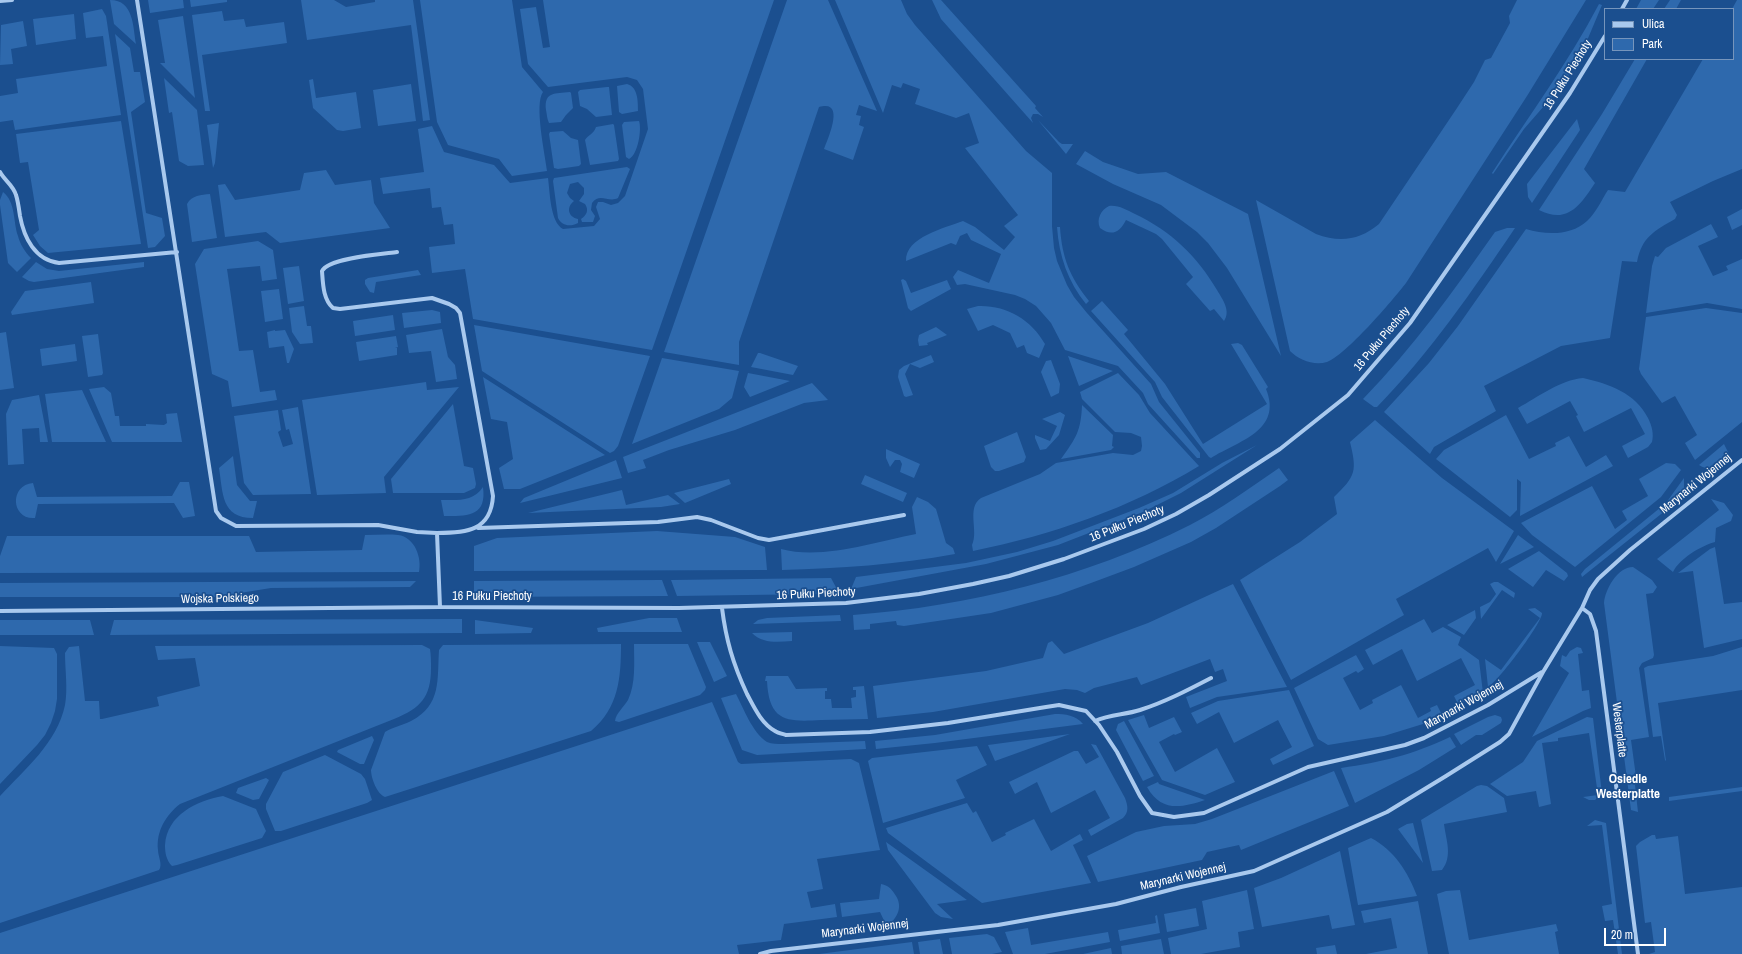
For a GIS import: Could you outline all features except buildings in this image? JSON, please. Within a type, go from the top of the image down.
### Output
[{"type":"street","points":[[0,2],[12,0]]},
{"type":"street","points":[[138,0],[214,500],[216,511],[221,518],[236,526],[378,525],[417,532],[437,533],[465,532],[478,528],[658,522],[697,517],[711,520],[769,540],[904,515]]},
{"type":"street","name":"16 Pułku Piechoty","points":[[440,607],[722,608],[846,603],[919,594],[981,582],[1046,565],[1144,529],[1176,514],[1209,495],[1280,449],[1348,395],[1410,324],[1570,93],[1604,38]]},
{"type":"street","points":[[0,172],[12,187],[16,195],[20,218],[28,238],[38,255],[45,260],[59,263],[176,252]]},
{"type":"street","points":[[397,252],[341,260],[328,265],[322,271],[325,294],[333,308],[340,309],[432,298],[449,304],[456,308],[460,313],[493,496],[490,513],[478,528]]},
{"type":"street","name":"Marynarki Wojennej","points":[[760,954],[807,946],[998,925],[1116,904],[1181,887],[1254,871],[1387,812],[1500,742],[1509,734],[1543,672],[1582,608],[1590,590],[1598,579],[1630,550],[1742,460]]},
{"type":"street","points":[[437,533],[440,607]]},
{"type":"street","name":"Wojska Polskiego","points":[[0,611],[440,607]]},
{"type":"street","name":"Marynarki Wojennej","points":[[722,608],[725,631],[733,662],[754,708],[763,721],[774,731],[786,735],[870,732],[948,723],[1059,706],[1086,711],[1096,721],[1117,752],[1140,796],[1152,813],[1174,817],[1204,813],[1308,767],[1333,760],[1379,752],[1424,738],[1488,705],[1543,672]]},
{"type":"street","name":"Westerplatte","points":[[1582,608],[1590,614],[1596,631],[1638,954]]},
{"type":"street","points":[[1096,721],[1111,715],[1131,713],[1143,709],[1211,678]]},
{"type":"green space","points":[[110,0],[118,1],[124,4],[128,9],[133,23],[136,44],[114,24]]},
{"type":"green space","points":[[148,0],[183,0],[184,8],[150,13]]},
{"type":"green space","points":[[190,0],[227,0],[227,2],[191,7]]},
{"type":"green space","points":[[301,0],[334,0],[346,7],[375,2],[375,0],[413,0],[430,120],[423,121],[411,25],[307,40]]},
{"type":"green space","points":[[420,0],[512,0],[522,67],[543,92],[541,98],[540,118],[547,171],[512,176],[499,159],[448,145],[437,122]]},
{"type":"green space","points":[[543,0],[774,0],[652,350],[473,319],[465,269],[432,273],[429,247],[455,244],[453,224],[444,225],[441,207],[432,208],[430,188],[383,194],[380,178],[424,172],[418,129],[432,126],[444,152],[494,165],[510,183],[548,178],[550,198],[555,220],[563,229],[594,226],[600,219],[596,207],[598,202],[611,205],[618,203],[625,196],[648,129],[643,89],[637,80],[627,77],[548,87],[528,64],[520,9],[536,7],[543,48],[550,47]]},
{"type":"green space","points":[[787,0],[828,0],[877,111],[859,105],[856,115],[861,116],[859,125],[864,127],[853,160],[824,149],[831,129],[834,114],[832,109],[827,106],[819,107],[739,342],[739,365],[664,352]]},
{"type":"green space","points":[[835,0],[901,0],[907,14],[915,25],[1026,151],[1052,173],[1052,226],[1054,248],[1057,261],[1067,285],[1074,297],[1087,313],[1151,384],[1159,402],[1200,453],[1200,458],[1197,458],[1148,404],[1143,393],[1118,366],[1065,350],[1051,323],[1036,306],[1015,295],[965,284],[957,285],[953,277],[958,270],[989,283],[1001,254],[971,240],[967,233],[960,236],[956,245],[951,243],[906,261],[907,253],[919,240],[937,230],[963,221],[975,227],[1004,250],[1015,237],[1004,226],[1018,215],[965,148],[979,143],[969,113],[956,118],[915,104],[920,89],[903,83],[901,88],[892,85],[883,113]]},
{"type":"green space","points":[[932,0],[941,0],[1036,106],[1035,108],[1043,117],[1038,114],[1033,114],[1031,118],[1033,123],[941,19]]},
{"type":"green space","points":[[1517,0],[1586,0],[1527,96],[1400,291],[1368,327],[1335,358],[1327,362],[1312,363],[1298,357],[1290,351],[1256,200],[1316,234],[1325,237],[1341,239],[1357,237],[1365,234],[1379,224],[1474,82],[1485,60],[1491,58],[1510,23],[1509,16]]},
{"type":"green space","points":[[1641,0],[1659,0],[1654,8],[1637,8]]},
{"type":"green space","points":[[1670,0],[1681,0],[1677,8],[1665,8]]},
{"type":"green space","points":[[1737,0],[1742,0],[1742,169],[1670,202],[1677,215],[1675,219],[1655,231],[1650,236],[1642,246],[1637,262],[1622,261],[1610,338],[1561,346],[1484,386],[1496,411],[1434,447],[1430,454],[1384,412],[1429,363],[1458,326],[1526,229],[1550,233],[1566,232],[1581,226],[1590,218],[1608,190],[1625,192],[1702,60],[1734,60],[1734,8],[1733,8]]},
{"type":"green space","points":[[1599,4],[1602,5],[1581,55],[1573,69],[1564,83],[1524,129],[1493,174],[1492,173],[1574,47]]},
{"type":"green space","points":[[102,9],[106,16],[121,115],[15,130],[13,120],[0,122],[0,96],[18,93],[16,79],[107,66],[103,36],[86,38],[83,13]]},
{"type":"green space","points":[[222,11],[224,21],[244,19],[246,27],[284,22],[287,43],[202,55],[210,111],[205,111],[192,15]]},
{"type":"green space","points":[[74,14],[76,39],[36,45],[33,19]]},
{"type":"green space","points":[[183,16],[195,98],[160,63],[165,63],[158,20]]},
{"type":"green space","points":[[23,21],[27,46],[11,49],[13,64],[0,65],[1,25]]},
{"type":"green space","points":[[115,34],[130,48],[134,72],[140,72],[145,102],[131,112],[146,213],[162,218],[165,236],[155,247],[148,248]]},
{"type":"green space","points":[[1634,60],[1646,60],[1584,169],[1595,183],[1579,205],[1566,214],[1549,214],[1539,210],[1602,114]]},
{"type":"green space","points":[[164,78],[197,110],[204,165],[188,166],[179,161],[172,112],[169,113]]},
{"type":"green space","points":[[313,79],[316,98],[356,92],[361,128],[343,131],[337,130],[313,108],[309,80]]},
{"type":"green space","points":[[411,84],[416,121],[378,126],[373,90]]},
{"type":"green space","points":[[627,84],[635,91],[638,111],[622,114],[619,112],[617,86]]},
{"type":"green space","points":[[609,87],[612,115],[596,117],[587,109],[580,106],[578,92],[580,90]]},
{"type":"green space","points":[[570,92],[573,108],[561,122],[549,123],[546,104],[549,96]]},
{"type":"green space","points":[[1577,119],[1580,130],[1532,203],[1528,197],[1527,184]]},
{"type":"green space","points":[[1038,120],[1059,142],[1062,144],[1073,144],[1066,154]]},
{"type":"green space","points":[[121,121],[141,244],[48,253],[40,246],[33,235],[39,230],[28,162],[20,163],[16,134]]},
{"type":"green space","points":[[639,121],[640,130],[637,147],[632,157],[629,159],[626,157],[622,125],[624,122]]},
{"type":"green space","points":[[219,123],[215,163],[213,168],[207,125]]},
{"type":"green space","points":[[613,124],[619,159],[618,161],[590,165],[585,140],[596,127]]},
{"type":"green space","points":[[563,131],[571,138],[578,140],[581,164],[579,166],[558,169],[554,168],[549,134],[550,132]]},
{"type":"green space","points":[[1085,151],[1103,162],[1138,174],[1166,172],[1248,214],[1281,356],[1227,268],[1208,243],[1197,232],[1161,205],[1113,184],[1076,164]]},
{"type":"green space","points":[[627,167],[630,169],[618,198],[598,198],[592,203],[591,210],[595,216],[593,222],[582,222],[581,219],[585,216],[587,210],[585,204],[579,201],[584,194],[584,188],[578,182],[570,184],[567,193],[574,201],[571,203],[569,212],[572,216],[578,219],[578,223],[566,225],[560,221],[558,218],[553,181],[554,178]]},
{"type":"green space","points":[[326,170],[335,185],[371,180],[374,203],[390,228],[280,243],[266,232],[225,237],[218,185],[225,184],[235,200],[300,190],[304,173]]},
{"type":"green space","points":[[3,192],[10,201],[20,242],[31,258],[17,272],[8,263],[0,205]]},
{"type":"green space","points":[[210,194],[217,238],[192,242],[187,204],[194,197]]},
{"type":"green space","points":[[1109,206],[1122,208],[1160,228],[1192,255],[1222,298],[1227,313],[1224,321],[1214,309],[1210,311],[1186,284],[1193,277],[1162,239],[1156,234],[1126,220],[1121,228],[1112,233],[1104,231],[1100,228],[1100,215]]},
{"type":"green space","points":[[1742,209],[1742,225],[1732,230],[1727,217]]},
{"type":"green space","points":[[1711,224],[1718,237],[1698,246],[1713,276],[1728,270],[1726,266],[1742,259],[1742,309],[1707,303],[1646,313],[1652,266],[1655,256],[1658,257],[1666,248]]},
{"type":"green space","points":[[1057,227],[1060,227],[1068,267],[1077,284],[1089,301],[1086,304],[1069,278],[1062,258]]},
{"type":"green space","points":[[1507,228],[1515,228],[1467,298],[1415,365],[1377,407],[1374,407],[1363,399],[1416,339],[1495,232]]},
{"type":"green space","points":[[258,241],[273,250],[277,279],[262,281],[260,266],[227,269],[239,351],[253,350],[260,392],[275,390],[277,400],[232,407],[228,381],[212,374],[195,264],[204,249]]},
{"type":"green space","points":[[36,262],[47,269],[59,271],[144,262],[144,267],[34,282],[22,277]]},
{"type":"green space","points":[[299,266],[304,301],[288,304],[283,268]]},
{"type":"green space","points":[[418,270],[421,275],[376,282],[374,293],[370,292],[365,284],[365,280],[368,278]]},
{"type":"green space","points":[[903,279],[906,281],[911,293],[947,280],[951,289],[911,311],[908,308],[901,280]]},
{"type":"green space","points":[[91,282],[94,303],[12,315],[11,312],[25,291]]},
{"type":"green space","points":[[279,289],[283,319],[265,322],[261,291]]},
{"type":"green space","points":[[1102,301],[1128,330],[1124,334],[1165,384],[1203,444],[1267,404],[1231,344],[1238,343],[1242,345],[1268,387],[1266,389],[1270,403],[1268,415],[1263,425],[1245,440],[1211,458],[1209,457],[1162,397],[1155,382],[1091,311]]},
{"type":"green space","points":[[304,306],[307,326],[311,326],[313,343],[300,344],[292,332],[289,308]]},
{"type":"green space","points":[[978,306],[988,306],[1008,311],[1017,315],[1033,327],[1045,344],[1039,358],[1027,353],[1024,345],[1017,348],[1010,333],[993,325],[978,331],[967,309]]},
{"type":"green space","points":[[1706,308],[1742,313],[1742,422],[1695,460],[1685,443],[1697,435],[1675,396],[1662,403],[1639,369],[1646,317]]},
{"type":"green space","points":[[432,310],[440,312],[441,323],[404,328],[402,313]]},
{"type":"green space","points":[[393,315],[395,330],[355,336],[353,321]]},
{"type":"green space","points":[[474,325],[650,356],[618,446],[614,451],[610,453],[482,371]]},
{"type":"green space","points":[[936,327],[947,335],[927,343],[928,345],[919,346],[919,335]]},
{"type":"green space","points":[[442,329],[448,357],[455,365],[457,379],[436,382],[431,351],[409,353],[406,335]]},
{"type":"green space","points":[[285,330],[294,349],[289,363],[287,363],[284,346],[269,348],[267,332]]},
{"type":"green space","points":[[6,332],[14,388],[0,390],[0,333]]},
{"type":"green space","points":[[98,334],[103,373],[102,375],[88,377],[82,336]]},
{"type":"green space","points":[[396,336],[398,347],[395,348],[397,348],[397,355],[359,361],[356,342]]},
{"type":"green space","points":[[75,344],[77,361],[42,366],[40,349]]},
{"type":"green space","points":[[758,353],[798,366],[793,375],[751,367]]},
{"type":"green space","points":[[931,355],[934,362],[920,368],[910,364],[905,374],[913,395],[906,397],[904,396],[898,377],[899,370],[904,366]]},
{"type":"green space","points":[[1068,356],[1113,371],[1079,386]]},
{"type":"green space","points":[[662,358],[739,371],[732,398],[719,409],[632,444]]},
{"type":"green space","points":[[1051,360],[1060,384],[1059,393],[1051,397],[1041,372],[1046,361]]},
{"type":"green space","points":[[748,373],[790,381],[750,397],[744,387]]},
{"type":"green space","points":[[1118,373],[1139,395],[1150,413],[1199,466],[1146,495],[1090,518],[1032,537],[973,551],[973,514],[977,502],[981,498],[1040,474],[1056,463],[1113,453],[1133,455],[1141,451],[1141,437],[1131,433],[1115,432],[1082,399],[1080,392]]},
{"type":"green space","points":[[483,377],[605,455],[520,489],[504,489],[499,468],[513,459],[507,422],[491,419]]},
{"type":"green space","points":[[1583,378],[1603,383],[1621,391],[1643,409],[1652,427],[1653,433],[1652,442],[1648,447],[1628,458],[1622,446],[1645,434],[1631,408],[1584,432],[1576,416],[1578,415],[1570,401],[1527,424],[1518,408],[1558,385],[1574,379]]},
{"type":"green space","points":[[426,382],[427,390],[459,387],[384,477],[386,493],[317,495],[302,400]]},
{"type":"green space","points":[[812,383],[828,400],[804,403],[735,430],[669,450],[643,460],[646,468],[628,473],[623,457]]},
{"type":"green space","points":[[104,387],[111,393],[115,416],[119,416],[120,426],[146,426],[146,424],[164,425],[167,423],[166,414],[177,413],[182,442],[112,442],[89,389]]},
{"type":"green space","points":[[82,390],[106,442],[52,442],[45,394]]},
{"type":"green space","points":[[39,395],[48,442],[40,442],[39,428],[22,429],[24,464],[8,465],[6,414],[12,400]]},
{"type":"green space","points":[[453,404],[464,466],[473,468],[476,484],[475,488],[464,493],[393,493],[391,479]]},
{"type":"green space","points":[[1082,405],[1113,435],[1112,446],[1114,447],[1111,450],[1061,459],[1077,434]]},
{"type":"green space","points":[[298,407],[311,494],[253,495],[244,483],[234,416],[278,410],[281,430],[278,432],[283,447],[293,444],[289,429],[286,430],[282,410]]},
{"type":"green space","points":[[1060,412],[1065,415],[1059,435],[1046,449],[1040,450],[1035,435],[1050,441],[1057,426],[1042,419]]},
{"type":"green space","points":[[1506,415],[1529,459],[1556,446],[1555,443],[1569,436],[1586,467],[1606,455],[1613,466],[1520,516],[1521,482],[1517,479],[1517,510],[1510,517],[1436,459],[1444,450]]},
{"type":"green space","points":[[1375,420],[1442,478],[1514,531],[1496,562],[1488,548],[1396,599],[1404,615],[1291,680],[1240,580],[1300,542],[1337,514],[1334,497],[1351,478],[1354,467],[1350,442]]},
{"type":"green space","points":[[1017,432],[1026,457],[1024,462],[995,471],[991,467],[984,446]]},
{"type":"green space","points":[[1724,444],[1731,458],[1712,469],[1699,465]]},
{"type":"green space","points":[[1257,445],[1181,493],[1143,512],[1058,545],[986,564],[851,589],[856,577],[966,563],[1017,552],[1053,541],[1139,508],[1173,493],[1222,463]]},
{"type":"green space","points":[[886,449],[920,464],[914,478],[900,472],[902,464],[900,460],[895,460],[890,467],[886,458]]},
{"type":"green space","points":[[233,456],[237,485],[250,501],[257,501],[253,518],[235,514],[229,509],[223,495],[219,468]]},
{"type":"green space","points":[[616,460],[622,478],[520,503],[524,498]]},
{"type":"green space","points":[[1666,463],[1675,464],[1681,470],[1661,497],[1575,567],[1532,535],[1521,523],[1592,486],[1615,529],[1627,520],[1622,511],[1648,496],[1639,479]]},
{"type":"green space","points":[[1279,468],[1288,480],[1280,486],[1216,528],[1191,542],[1134,567],[1058,595],[991,613],[904,626],[897,625],[896,621],[870,624],[870,629],[854,630],[853,615],[897,611],[983,597],[1068,574],[1109,560],[1150,544],[1202,519]]},
{"type":"green space","points":[[865,475],[907,493],[903,502],[861,484]]},
{"type":"green space","points":[[1684,478],[1684,488],[1680,499],[1582,577],[1581,574],[1585,569],[1666,503]]},
{"type":"green space","points":[[729,479],[731,484],[685,503],[674,493]]},
{"type":"green space","points":[[180,482],[189,482],[195,516],[183,518],[174,503],[38,504],[35,518],[27,517],[21,514],[17,508],[16,502],[17,495],[20,490],[25,485],[33,483],[37,497],[172,496]]},
{"type":"green space","points":[[483,487],[482,504],[474,513],[460,516],[444,516],[441,500],[459,500],[470,498],[479,492]]},
{"type":"green space","points":[[622,490],[626,505],[668,495],[680,504],[661,507],[528,513]]},
{"type":"green space","points":[[917,497],[928,502],[936,509],[946,543],[953,548],[955,554],[912,561],[782,570],[781,549],[797,552],[831,551],[848,549],[916,534],[912,507]]},
{"type":"green space","points":[[1711,499],[1724,503],[1733,515],[1731,521],[1716,528],[1715,542],[1691,553],[1676,567],[1673,572],[1657,559],[1719,510]]},
{"type":"green space","points":[[657,531],[735,537],[765,547],[767,570],[474,571],[474,546],[497,538]]},
{"type":"green space","points":[[365,535],[398,535],[409,540],[416,549],[418,555],[420,566],[419,572],[0,573],[0,556],[7,536],[249,536],[256,552],[362,550]]},
{"type":"green space","points":[[1518,535],[1534,547],[1500,564]]},
{"type":"green space","points":[[1715,547],[1724,604],[1742,602],[1742,639],[1704,648],[1693,571],[1678,573],[1710,549]]},
{"type":"green space","points":[[1539,551],[1567,573],[1568,576],[1564,581],[1546,570],[1533,587],[1508,569]]},
{"type":"green space","points":[[1633,567],[1652,580],[1657,587],[1653,593],[1646,594],[1654,655],[1653,658],[1642,663],[1639,668],[1649,737],[1631,740],[1637,784],[1635,785],[1638,812],[1631,810],[1604,603],[1609,586],[1617,575],[1627,568]]},
{"type":"green space","points":[[831,578],[838,591],[817,594],[677,596],[671,580]]},
{"type":"green space","points":[[662,580],[668,596],[474,597],[474,581]]},
{"type":"green space","points":[[416,581],[410,587],[271,588],[215,597],[0,597],[0,583]]},
{"type":"green space","points":[[1498,582],[1515,593],[1514,598],[1502,590],[1481,619],[1480,607],[1490,602],[1496,594],[1490,584]]},
{"type":"green space","points":[[1233,584],[1287,687],[1217,697],[1190,708],[1186,697],[1227,681],[1223,669],[1215,672],[1210,659],[1141,685],[1137,677],[1094,688],[1085,693],[1077,690],[1065,689],[933,712],[877,718],[873,686],[986,671],[1043,658],[1048,643],[1052,641],[1064,654],[1148,623]]},
{"type":"green space","points":[[1535,608],[1542,613],[1540,619],[1535,628],[1509,664],[1488,687],[1485,659],[1501,670],[1540,618],[1528,609]]},
{"type":"green space","points":[[1475,610],[1476,618],[1464,635],[1447,625]]},
{"type":"green space","points":[[840,615],[841,621],[753,624],[758,620],[767,618]]},
{"type":"green space","points":[[649,618],[677,618],[682,632],[598,632],[597,628]]},
{"type":"green space","points":[[462,619],[462,633],[110,635],[114,620]]},
{"type":"green space","points":[[1424,619],[1432,633],[1443,627],[1461,637],[1458,645],[1479,660],[1483,693],[1463,702],[1457,702],[1454,696],[1475,685],[1461,658],[1417,681],[1402,649],[1373,665],[1365,650]]},
{"type":"green space","points":[[0,620],[90,620],[94,635],[0,635]]},
{"type":"green space","points":[[475,620],[533,628],[531,633],[475,634]]},
{"type":"green space","points":[[792,632],[792,641],[781,642],[766,641],[756,637],[752,633]]},
{"type":"green space","points":[[697,642],[710,642],[727,676],[714,682]]},
{"type":"green space","points":[[621,644],[619,680],[613,702],[608,712],[591,731],[385,797],[379,793],[373,781],[371,770],[385,732],[411,721],[421,715],[428,707],[436,690],[439,650],[443,645]]},
{"type":"green space","points":[[634,644],[688,644],[706,687],[705,690],[700,695],[619,722],[615,721],[618,713],[628,700],[631,693],[634,673]]},
{"type":"green space","points":[[422,645],[430,649],[431,678],[426,694],[418,706],[394,719],[180,804],[166,818],[160,830],[158,843],[160,863],[159,870],[0,923],[0,796],[39,755],[48,743],[61,719],[65,705],[66,693],[65,653],[69,647],[79,646],[85,701],[99,701],[100,719],[102,719],[159,706],[157,697],[200,686],[195,658],[158,660],[155,646]]},
{"type":"green space","points":[[0,646],[54,648],[57,654],[57,699],[51,723],[45,735],[0,784]]},
{"type":"green space","points":[[1577,647],[1581,648],[1583,653],[1578,654],[1582,691],[1589,690],[1591,708],[1532,737],[1569,673],[1560,666],[1562,655],[1566,657],[1570,651]]},
{"type":"green space","points":[[1742,647],[1742,690],[1658,703],[1666,761],[1661,736],[1653,737],[1644,668],[1648,666],[1713,656]]},
{"type":"green space","points":[[1356,655],[1364,669],[1358,673],[1356,671],[1343,678],[1360,710],[1373,703],[1372,700],[1401,685],[1418,718],[1431,711],[1430,708],[1437,705],[1441,713],[1423,724],[1384,736],[1328,745],[1318,739],[1294,688]]},
{"type":"green space","points":[[766,676],[788,676],[796,689],[827,688],[827,691],[825,691],[825,699],[831,699],[832,708],[852,708],[851,698],[856,697],[856,690],[853,690],[853,687],[864,686],[868,719],[798,721],[782,717],[776,712],[768,695],[767,681],[765,681]]},
{"type":"green space","points":[[1289,690],[1314,746],[1273,765],[1270,759],[1292,747],[1278,720],[1234,743],[1219,712],[1197,724],[1191,713],[1218,701]]},
{"type":"green space","points":[[736,694],[753,726],[767,742],[773,744],[783,744],[865,741],[866,749],[757,755],[742,750],[721,698]]},
{"type":"green space","points":[[712,702],[738,762],[741,764],[851,759],[859,763],[880,850],[817,859],[823,889],[807,892],[811,908],[835,904],[837,917],[784,924],[781,940],[737,945],[739,954],[0,954],[0,933]]},
{"type":"green space","points":[[1055,714],[1074,717],[1083,724],[876,749],[875,741],[935,735]]},
{"type":"green space","points":[[1144,715],[1149,728],[1174,717],[1182,732],[1175,735],[1174,734],[1159,742],[1175,772],[1217,748],[1235,782],[1205,795],[1162,780],[1128,720]]},
{"type":"green space","points":[[1495,715],[1501,717],[1501,723],[1482,735],[1476,735],[1461,745],[1454,734]]},
{"type":"green space","points":[[1587,717],[1593,718],[1602,794],[1595,800],[1589,800],[1583,797],[1598,795],[1589,733],[1558,738],[1558,741],[1542,743],[1551,804],[1539,807],[1536,791],[1507,796],[1490,784],[1523,762],[1537,741]]},
{"type":"green space","points":[[1124,721],[1154,776],[1143,781],[1116,730],[1118,724]]},
{"type":"green space","points":[[1070,734],[995,761],[988,745]]},
{"type":"green space","points":[[372,736],[374,740],[364,764],[360,764],[337,752],[338,750]]},
{"type":"green space","points":[[1450,737],[1456,747],[1419,770],[1355,803],[1341,768],[1397,757],[1423,749]]},
{"type":"green space","points":[[1091,744],[1096,745],[1125,798],[1127,809],[1123,818],[1091,836],[1088,830],[1110,818],[1095,790],[1051,813],[1037,782],[1015,794],[1009,782],[1074,751],[1078,751],[1086,764],[1099,757]]},
{"type":"green space","points":[[977,746],[987,765],[956,780],[965,798],[883,823],[868,761],[872,758]]},
{"type":"green space","points":[[325,755],[361,774],[365,779],[372,800],[367,803],[281,831],[275,831],[266,809],[266,804],[283,772]]},
{"type":"green space","points":[[1334,771],[1349,806],[1241,850],[1239,845],[1207,852],[1202,860],[1098,882],[1087,856],[1136,832],[1164,826],[1195,824],[1212,819]]},
{"type":"green space","points":[[266,778],[269,780],[259,799],[253,800],[236,793],[238,788]]},
{"type":"green space","points":[[1158,782],[1159,784],[1205,800],[1180,806],[1165,804],[1159,801],[1147,787]]},
{"type":"green space","points":[[1481,785],[1487,786],[1504,798],[1507,812],[1444,824],[1448,848],[1447,859],[1442,870],[1432,871],[1421,820]]},
{"type":"green space","points":[[1742,787],[1742,791],[1669,801],[1669,797]]},
{"type":"green space","points":[[223,796],[256,809],[266,831],[262,838],[172,866],[167,859],[165,848],[167,834],[171,825],[185,811],[193,806],[213,798]]},
{"type":"green space","points":[[967,803],[973,813],[976,811],[992,842],[1006,835],[1005,833],[1034,819],[1051,851],[1080,834],[1083,840],[1073,845],[1091,883],[982,903],[888,833],[886,828]]},
{"type":"green space","points":[[1595,820],[1606,823],[1622,954],[1618,954],[1613,920],[1605,921],[1602,906],[1612,904],[1602,825],[1587,826]]},
{"type":"green space","points":[[1413,823],[1423,863],[1398,829],[1407,824]]},
{"type":"green space","points":[[1652,835],[1655,835],[1656,839],[1678,836],[1685,894],[1742,887],[1742,954],[1649,954],[1655,952],[1651,922],[1645,923],[1636,846]]},
{"type":"green space","points":[[1371,838],[1387,849],[1399,862],[1405,870],[1417,896],[1358,905],[1348,848]]},
{"type":"green space","points":[[886,842],[967,900],[937,904],[953,919],[941,917],[935,913],[888,850]]},
{"type":"green space","points":[[1340,851],[1355,925],[1332,929],[1329,915],[1262,927],[1254,888],[1281,878]]},
{"type":"green space","points":[[881,884],[892,890],[899,902],[897,915],[887,927],[880,912],[842,917],[840,903],[879,899]]},
{"type":"green space","points":[[1247,890],[1254,929],[1238,932],[1240,947],[1201,954],[1171,954],[1168,938],[1207,929],[1202,901]]},
{"type":"green space","points":[[1460,890],[1469,940],[1556,924],[1558,931],[1555,932],[1559,954],[1449,954],[1437,894],[1446,891]]},
{"type":"green space","points":[[1418,901],[1428,954],[1366,954],[1397,948],[1391,918],[1364,923],[1361,911]]},
{"type":"green space","points":[[1196,908],[1199,926],[1167,932],[1164,914]]},
{"type":"green space","points":[[1157,915],[1160,933],[1120,941],[1118,930],[1156,923],[1155,916]]},
{"type":"green space","points":[[1028,928],[1031,945],[1108,932],[1110,942],[1045,954],[1013,954],[1005,932]]},
{"type":"green space","points":[[987,934],[994,937],[1002,952],[992,954],[952,954],[949,938]]},
{"type":"green space","points":[[940,939],[943,954],[920,954],[918,942]]},
{"type":"green space","points":[[1161,939],[1164,954],[1122,954],[1121,946]]},
{"type":"green space","points":[[912,942],[914,954],[819,954]]},
{"type":"green space","points":[[1335,945],[1337,954],[1317,954],[1316,948]]},
{"type":"green space","points":[[1111,948],[1112,954],[1083,954]]},
{"type":"district","name":"Osiedle Westerplatte","points":[[1628,788]]}]
